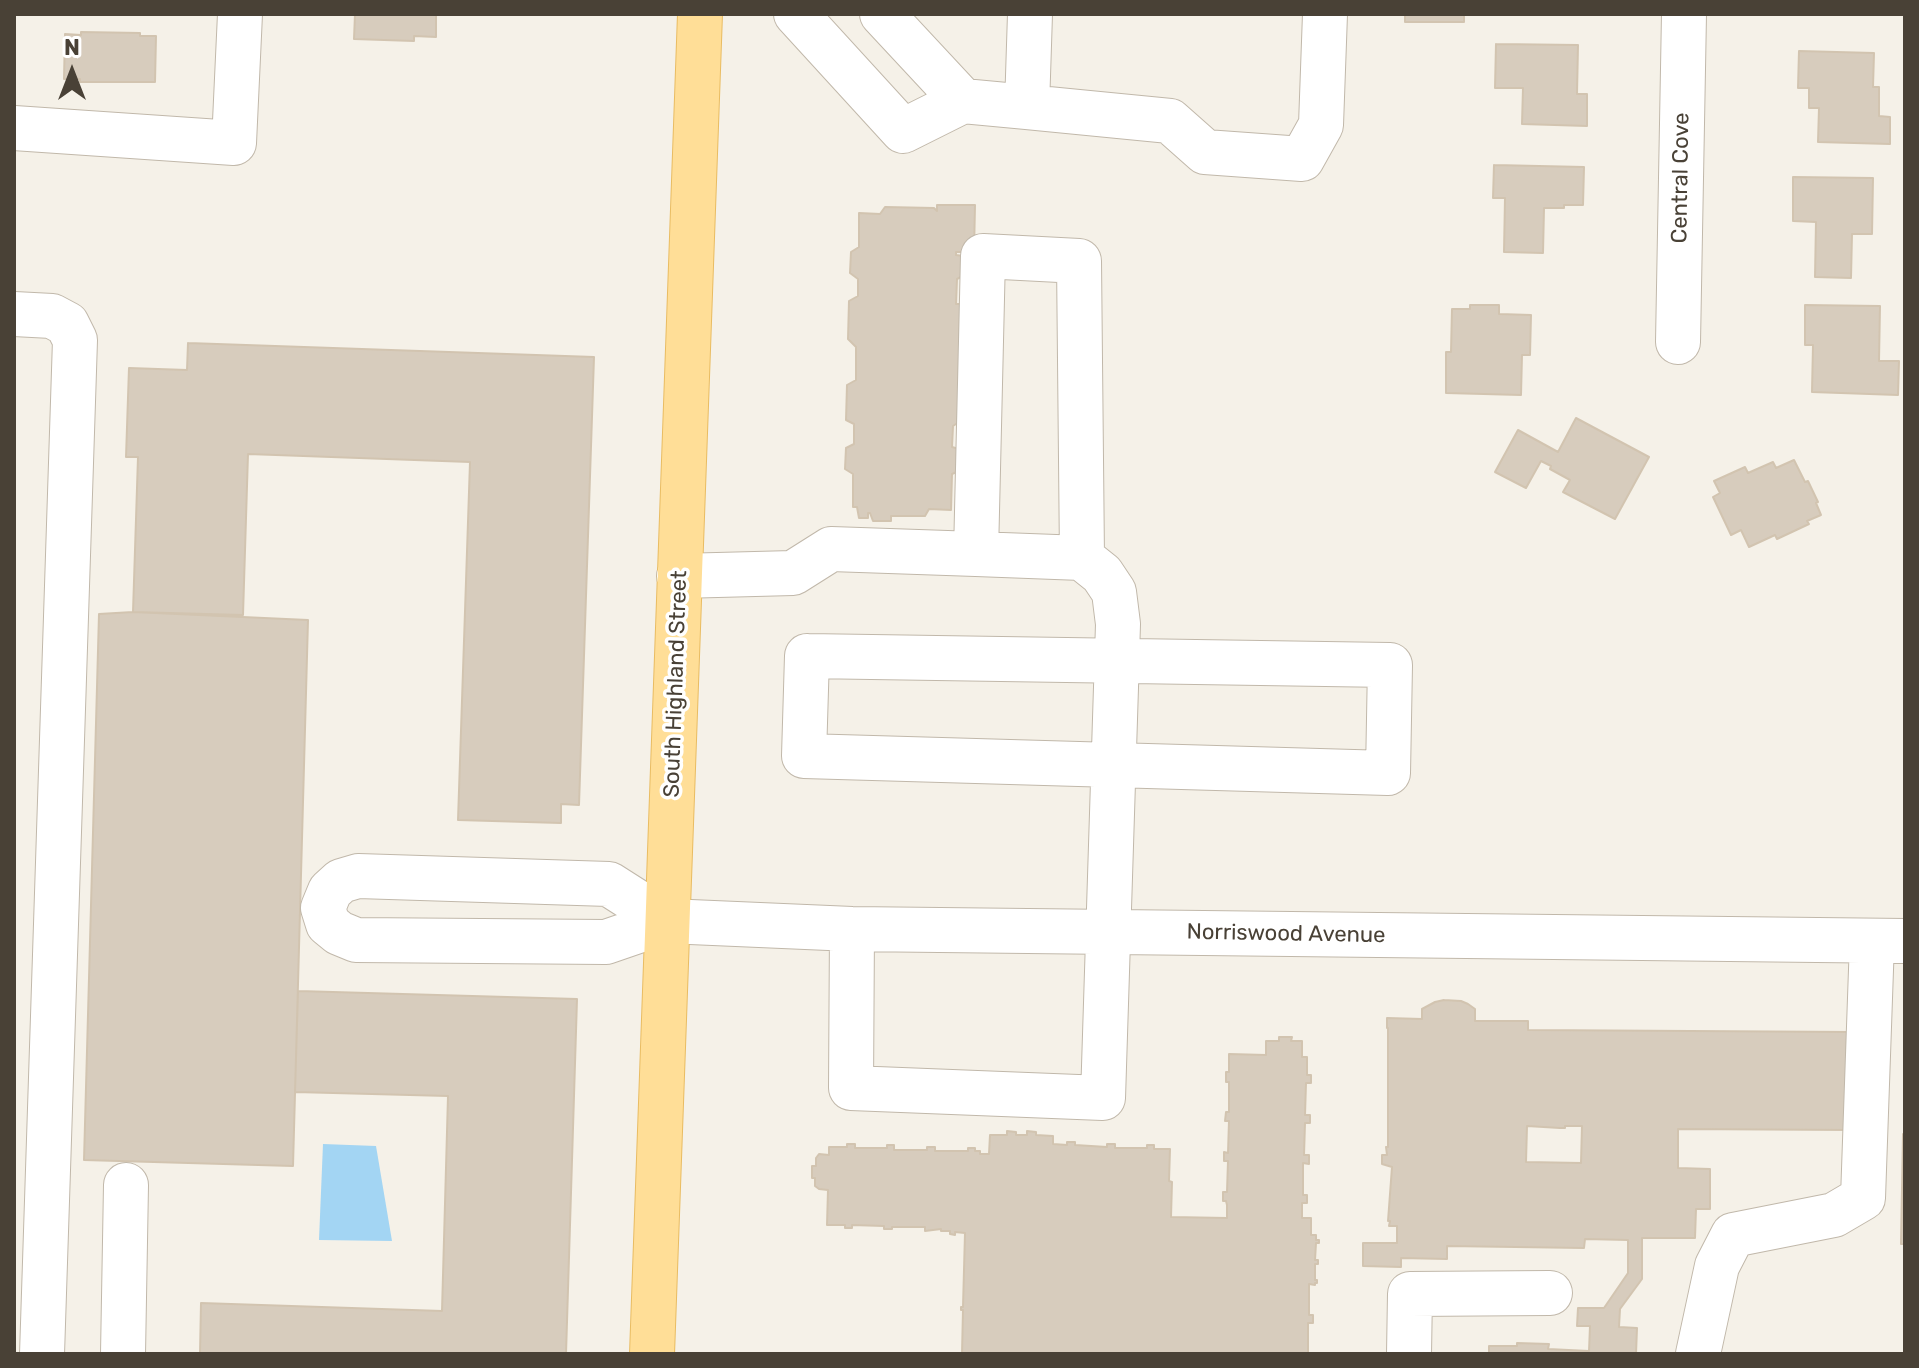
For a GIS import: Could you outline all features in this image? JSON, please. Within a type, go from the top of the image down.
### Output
[{"type":"main road","name":"South Highland Street","points":[[652,1354],[700,14]]},
{"type":"street","points":[[14,128],[234,143],[240,14]]},
{"type":"street","points":[[796,14],[903,131],[963,101],[1170,121],[1205,152],[1302,159],[1321,125],[1325,14]]},
{"type":"street","points":[[882,14],[963,101]]},
{"type":"street","points":[[1027,107],[1030,14]]},
{"type":"street","name":"Central Cove","points":[[1678,342],[1684,14]]},
{"type":"street","points":[[976,554],[983,256],[1079,261],[1082,558]]},
{"type":"street","points":[[14,314],[52,316],[67,324],[75,340],[42,1354]]},
{"type":"street","points":[[679,576],[793,573],[831,549],[976,554],[1082,558],[1102,574],[1114,592],[1118,624],[1103,1098],[851,1088],[852,929]]},
{"type":"street","points":[[807,656],[1390,665],[1388,773],[1114,765],[804,756],[807,656]]},
{"type":"street","points":[[358,876],[609,884],[667,921],[606,942],[356,940],[328,924],[323,908],[330,891],[341,881],[358,876]]},
{"type":"street","name":"Norriswood Avenue","points":[[667,921],[852,929],[1888,941]]},
{"type":"street","points":[[1698,1354],[1717,1266],[1733,1235],[1834,1215],[1863,1198],[1888,941]]},
{"type":"street","points":[[123,1354],[126,1185]]},
{"type":"street","points":[[1409,1354],[1410,1294],[1550,1293]]},
{"type":"water","points":[[323,1144],[376,1146],[392,1241],[319,1240]]},
{"type":"building","points":[[355,14],[436,14],[436,37],[414,36],[414,41],[354,39]]},
{"type":"building","points":[[1405,14],[1464,14],[1464,22],[1405,22]]},
{"type":"building","points":[[81,32],[156,36],[155,82],[80,82],[80,79],[64,79],[65,34],[81,35]]},
{"type":"building","points":[[1496,44],[1578,45],[1577,94],[1587,94],[1587,126],[1522,124],[1523,88],[1495,88]]},
{"type":"building","points":[[1799,51],[1874,53],[1873,87],[1879,87],[1879,116],[1890,117],[1890,144],[1818,142],[1819,108],[1809,108],[1809,88],[1798,88]]},
{"type":"building","points":[[1494,165],[1584,167],[1583,205],[1544,208],[1543,253],[1504,252],[1505,198],[1493,198]]},
{"type":"building","points":[[1793,177],[1873,178],[1872,234],[1852,234],[1851,278],[1815,277],[1816,222],[1793,221]]},
{"type":"building","points":[[937,205],[975,205],[974,252],[956,252],[956,255],[963,256],[963,276],[957,279],[956,304],[962,304],[959,422],[953,426],[952,447],[959,449],[959,471],[952,474],[951,510],[929,509],[925,516],[891,516],[891,521],[873,521],[870,513],[868,518],[859,518],[857,507],[853,507],[853,474],[845,469],[846,448],[854,444],[854,424],[846,420],[847,385],[856,380],[856,347],[848,339],[849,301],[858,296],[858,279],[850,273],[851,252],[859,247],[859,213],[880,214],[885,207],[934,208],[937,211]]},
{"type":"building","points":[[1470,305],[1499,305],[1499,314],[1531,315],[1530,355],[1522,355],[1521,395],[1446,393],[1446,352],[1451,352],[1452,309],[1470,309]]},
{"type":"building","points":[[1805,305],[1880,306],[1879,361],[1899,361],[1898,395],[1812,392],[1813,345],[1805,345]]},
{"type":"building","points":[[188,343],[594,357],[579,805],[561,804],[561,823],[458,820],[470,462],[248,454],[243,615],[133,612],[138,457],[126,457],[129,368],[187,370]]},
{"type":"building","points":[[1576,418],[1649,457],[1615,519],[1563,492],[1570,480],[1541,461],[1526,488],[1495,472],[1518,430],[1558,452]]},
{"type":"building","points":[[1794,460],[1805,482],[1808,481],[1821,515],[1777,539],[1775,535],[1749,547],[1741,530],[1731,535],[1713,497],[1720,493],[1714,481],[1745,467],[1748,473],[1773,462],[1776,468]]},
{"type":"building","points":[[133,612],[308,620],[293,1166],[84,1160],[99,614]]},
{"type":"building","points":[[298,991],[577,999],[566,1354],[200,1354],[201,1303],[442,1311],[448,1096],[295,1092]]},
{"type":"building","points":[[1461,1001],[1468,1004],[1475,1009],[1475,1021],[1528,1021],[1528,1030],[1852,1032],[1851,1130],[1678,1129],[1678,1168],[1710,1169],[1710,1209],[1696,1209],[1695,1238],[1642,1238],[1642,1279],[1620,1309],[1619,1327],[1637,1328],[1636,1354],[1489,1354],[1489,1346],[1517,1346],[1517,1343],[1549,1344],[1548,1349],[1589,1351],[1590,1326],[1577,1326],[1578,1308],[1604,1308],[1628,1273],[1628,1240],[1585,1239],[1584,1248],[1447,1246],[1447,1259],[1401,1258],[1401,1267],[1363,1266],[1363,1243],[1397,1243],[1397,1226],[1389,1226],[1388,1221],[1392,1167],[1382,1164],[1382,1155],[1387,1155],[1388,1147],[1387,1018],[1422,1019],[1422,1009],[1435,1002]],"holes":[[[1527,1126],[1582,1126],[1581,1163],[1526,1162]]]},
{"type":"building","points":[[1279,1037],[1302,1041],[1302,1057],[1307,1057],[1307,1075],[1311,1075],[1311,1083],[1306,1083],[1305,1115],[1310,1115],[1310,1123],[1305,1123],[1304,1155],[1309,1155],[1309,1164],[1303,1163],[1303,1195],[1307,1195],[1307,1203],[1302,1203],[1302,1218],[1311,1218],[1311,1235],[1316,1235],[1319,1243],[1316,1243],[1315,1260],[1318,1260],[1315,1264],[1317,1283],[1309,1284],[1309,1315],[1313,1315],[1313,1323],[1308,1323],[1308,1354],[962,1354],[965,1233],[955,1232],[955,1235],[941,1229],[925,1231],[925,1227],[884,1229],[884,1226],[852,1225],[852,1228],[845,1228],[845,1225],[827,1225],[828,1190],[815,1186],[812,1166],[816,1166],[819,1154],[829,1155],[829,1147],[855,1144],[855,1148],[887,1148],[887,1145],[894,1145],[894,1150],[927,1150],[927,1147],[935,1147],[935,1151],[968,1151],[968,1148],[975,1148],[980,1154],[989,1154],[990,1135],[1007,1135],[1007,1131],[1016,1132],[1016,1135],[1027,1135],[1027,1131],[1053,1136],[1053,1144],[1075,1142],[1075,1145],[1107,1147],[1107,1144],[1115,1144],[1115,1148],[1147,1148],[1147,1145],[1154,1145],[1154,1149],[1170,1149],[1171,1217],[1227,1218],[1223,1192],[1227,1192],[1228,1161],[1224,1161],[1224,1152],[1228,1153],[1229,1121],[1225,1121],[1226,1112],[1229,1112],[1226,1072],[1229,1072],[1229,1054],[1266,1055],[1266,1041],[1279,1041]]},
{"type":"building","points":[[1903,1134],[1905,1244],[1901,1244]]}]
